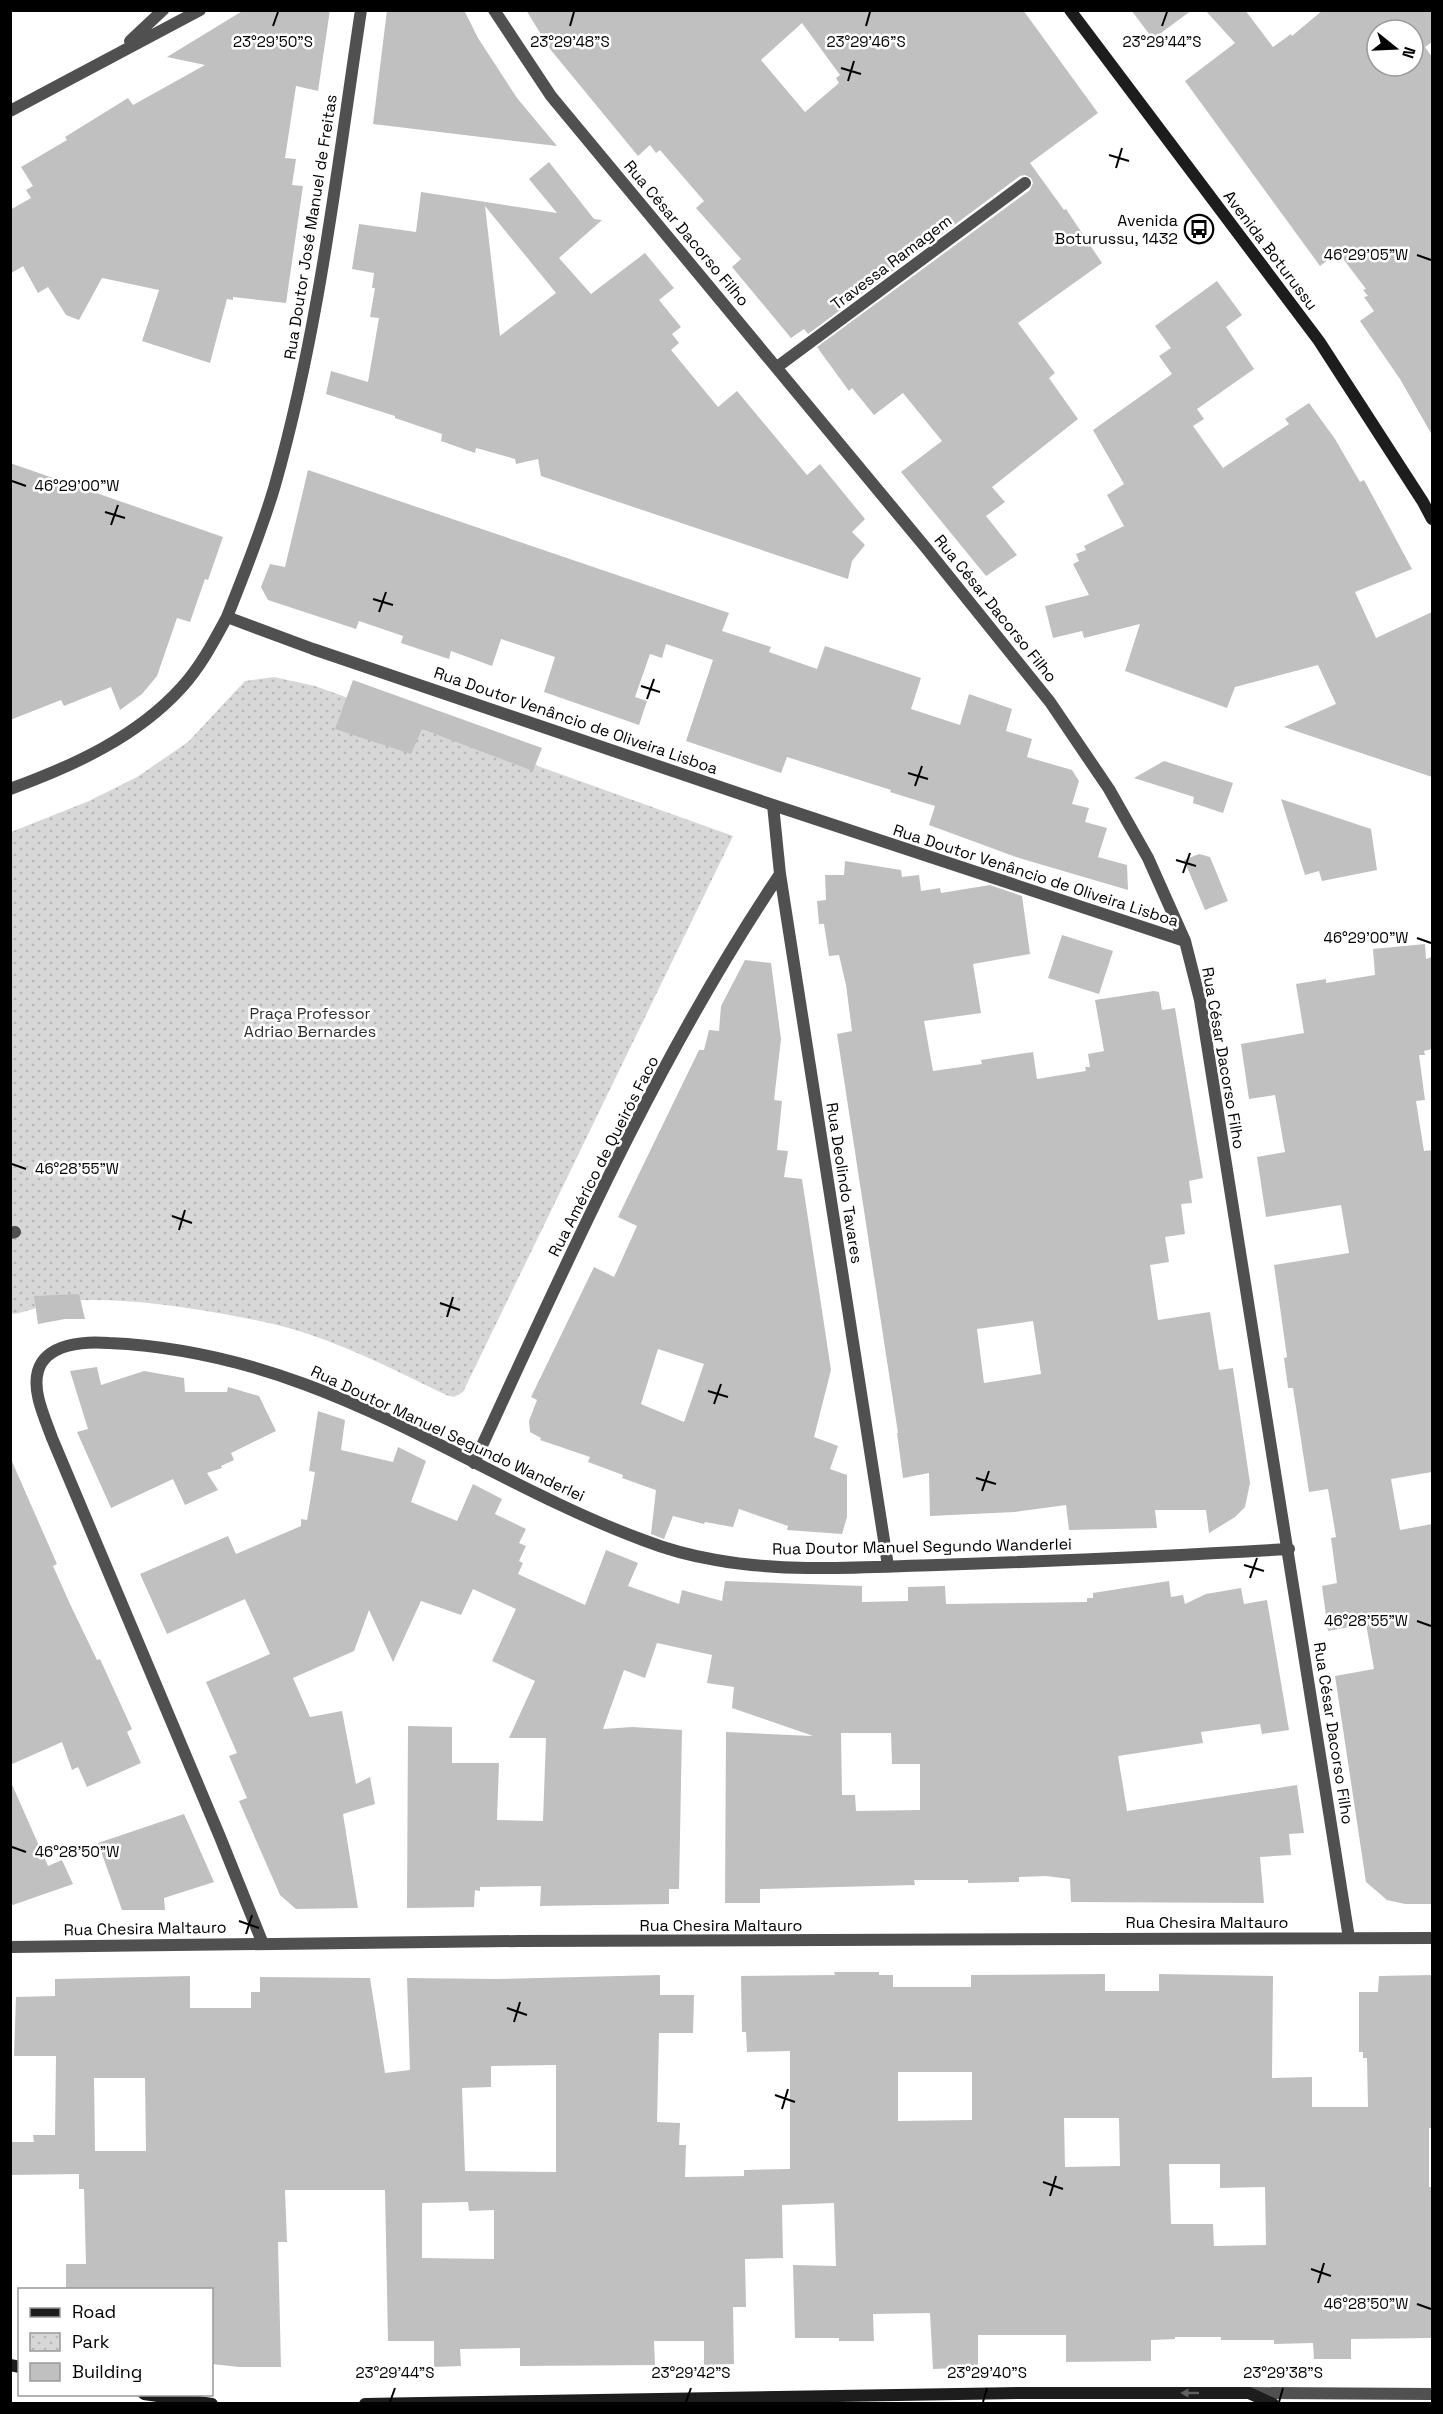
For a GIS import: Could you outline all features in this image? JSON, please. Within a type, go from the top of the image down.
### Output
[{"type":"main road","name":"Avenida Boturussu","points":[[1070,10],[1319,341],[1432,519]]},
{"type":"main road","points":[[365,2403],[1022,2393],[1249,2393],[1273,2403]]},
{"type":"main road","points":[[159,2396],[212,2403]]},
{"type":"street","points":[[118,52],[163,10]]},
{"type":"street","points":[[10,111],[200,10]]},
{"type":"street","name":"Rua Doutor José Manuel de Freitas","points":[[227,617],[275,487],[295,410],[317,305],[361,10]]},
{"type":"street","name":"Rua César Dacorso Filho","points":[[494,10],[550,96],[777,367],[1050,702],[1109,789],[1148,858],[1185,941],[1200,1000],[1349,1938]]},
{"type":"street","name":"Travessa Ramagem","points":[[777,367],[1025,183]]},
{"type":"street","points":[[10,789],[92,755],[154,715],[183,686],[227,617]]},
{"type":"street","name":"Rua Doutor Venâncio de Oliveira Lisboa","points":[[227,617],[313,649],[773,805],[1185,941]]},
{"type":"street","name":"Rua Deolindo Tavares","points":[[773,805],[780,874],[888,1566]]},
{"type":"street","name":"Rua Américo de Queirós Faco","points":[[474,1463],[605,1185],[669,1060],[741,932],[780,874]]},
{"type":"street","name":"Rua Doutor Manuel Segundo Wanderlei","points":[[262,1944],[220,1837],[52,1438],[37,1392],[38,1369],[55,1350],[87,1342],[147,1345],[230,1361],[305,1384],[645,1541],[716,1560],[790,1568],[1162,1557],[1289,1549]]},
{"type":"street","name":"Rua Chesira Maltauro","points":[[10,1947],[1432,1938]]},
{"type":"street","points":[[1249,2393],[1432,2394]]},
{"type":"green space","name":"Praça Professor Adriao Bernardes","points":[[274,677],[315,686],[733,836],[463,1392],[454,1397],[326,1340],[266,1322],[235,1316],[165,1305],[105,1300],[58,1302],[12,1314],[11,832],[89,801],[137,777],[188,742],[245,681]]},
{"type":"building","points":[[244,10],[330,10],[318,91],[296,86],[285,158],[296,159],[292,185],[303,186],[286,303],[233,297],[233,300],[227,299],[210,363],[142,341],[159,290],[102,278],[79,320],[66,315],[48,287],[38,293],[23,266],[10,274],[10,210],[31,198],[26,190],[33,186],[21,167],[67,140],[65,137],[128,98],[133,105],[205,65],[167,57]]},
{"type":"building","points":[[387,10],[464,10],[478,38],[517,98],[557,146],[373,124]]},
{"type":"building","points":[[526,10],[1023,10],[1098,113],[1030,163],[1064,210],[1066,209],[1102,263],[1018,323],[1055,373],[1049,378],[1078,419],[992,487],[1005,502],[986,516],[1017,555],[986,576],[901,472],[942,441],[903,393],[874,415],[852,388],[849,391],[817,347],[1030,190],[1033,183],[1031,178],[1025,175],[1020,176],[808,334],[804,329],[791,338],[732,267],[741,259],[696,208],[704,201],[660,150],[656,153],[650,145],[638,156],[550,49]],"holes":[[[802,23],[840,75],[836,78],[839,83],[805,112],[761,60]]]},
{"type":"building","points":[[1131,10],[1192,10],[1153,39]]},
{"type":"building","points":[[1205,10],[1245,10],[1273,47],[1291,34],[1292,36],[1323,10],[1432,10],[1432,42],[1425,47],[1432,57],[1432,435],[1400,379],[1360,321],[1374,311],[1364,297],[1368,296],[1363,290],[1366,289],[1338,252],[1320,266],[1185,81],[1235,43]]},
{"type":"building","points":[[549,162],[594,219],[602,220],[559,258],[591,294],[645,253],[674,288],[659,300],[681,327],[672,334],[679,343],[671,350],[718,407],[737,391],[807,475],[820,464],[865,519],[852,532],[865,545],[852,561],[848,579],[541,476],[538,459],[516,464],[515,459],[476,448],[475,453],[441,441],[442,434],[326,394],[331,371],[368,382],[379,318],[370,317],[375,288],[372,288],[374,273],[352,269],[359,224],[416,232],[421,192],[557,213],[529,179]],"holes":[[[485,206],[556,293],[500,336]]]},
{"type":"building","points":[[1217,281],[1242,315],[1226,327],[1254,369],[1197,409],[1204,419],[1193,426],[1223,468],[1289,424],[1285,419],[1309,403],[1335,439],[1360,482],[1364,480],[1412,569],[1355,592],[1376,638],[1432,612],[1432,777],[1284,727],[1336,704],[1318,665],[1235,687],[1227,708],[1125,671],[1140,624],[1084,638],[1082,631],[1053,638],[1045,606],[1089,595],[1073,564],[1079,561],[1076,554],[1086,550],[1084,546],[1124,526],[1107,495],[1124,484],[1093,430],[1172,374],[1159,356],[1171,348],[1155,326]]},
{"type":"building","points":[[10,463],[223,537],[190,622],[177,618],[157,676],[142,694],[120,710],[111,687],[64,706],[61,700],[10,720]]},
{"type":"building","points":[[308,470],[729,613],[722,631],[771,647],[769,652],[817,669],[825,646],[921,678],[911,709],[960,725],[969,694],[1012,709],[1006,731],[1032,739],[1027,757],[1072,770],[1079,781],[1072,804],[1089,808],[1085,822],[1107,828],[1098,857],[1127,865],[1128,890],[1019,858],[929,825],[935,806],[890,792],[891,790],[787,757],[781,773],[686,741],[713,660],[666,644],[662,658],[650,654],[635,697],[647,701],[639,725],[544,692],[555,657],[501,639],[492,666],[451,651],[449,659],[401,643],[403,636],[359,621],[356,629],[268,600],[261,587],[270,564],[285,567]]},
{"type":"building","points":[[353,680],[542,748],[533,771],[422,729],[411,754],[335,729]]},
{"type":"building","points":[[1164,761],[1233,783],[1223,813],[1193,803],[1194,797],[1134,778]]},
{"type":"building","points":[[1281,799],[1371,829],[1377,870],[1322,881],[1319,871],[1305,875]]},
{"type":"building","points":[[1199,854],[1210,857],[1228,901],[1205,910],[1184,860]]},
{"type":"building","points":[[845,861],[901,870],[902,877],[919,875],[921,891],[940,888],[941,893],[990,885],[1022,896],[1030,954],[973,964],[981,1013],[924,1021],[933,1071],[982,1064],[981,1060],[1033,1052],[1037,1079],[1086,1071],[1085,1067],[1090,1067],[1088,1054],[1104,1051],[1095,1000],[1154,991],[1159,992],[1162,1010],[1175,1008],[1203,1178],[1189,1181],[1192,1203],[1181,1204],[1185,1234],[1165,1237],[1169,1262],[1150,1265],[1158,1320],[1210,1312],[1219,1370],[1233,1368],[1250,1483],[1245,1507],[1235,1517],[1209,1533],[1206,1510],[1155,1510],[1157,1528],[1069,1530],[1066,1505],[1015,1512],[930,1516],[929,1473],[903,1478],[837,1034],[852,1031],[846,985],[839,955],[829,956],[824,924],[819,924],[817,901],[826,900],[825,875],[844,875]],"holes":[[[1033,1321],[1041,1374],[984,1383],[977,1329]]]},
{"type":"building","points":[[1062,935],[1113,951],[1099,994],[1048,978]]},
{"type":"building","points":[[1425,944],[1426,959],[1432,957],[1432,1049],[1424,1051],[1425,1055],[1419,1055],[1425,1100],[1416,1101],[1424,1151],[1432,1150],[1432,1472],[1391,1479],[1400,1530],[1432,1524],[1432,1904],[1405,1904],[1387,1900],[1366,1882],[1335,1676],[1374,1669],[1366,1624],[1328,1631],[1322,1586],[1337,1583],[1331,1538],[1336,1537],[1328,1489],[1309,1492],[1293,1388],[1288,1388],[1284,1358],[1287,1357],[1274,1265],[1349,1253],[1341,1205],[1266,1217],[1257,1157],[1285,1152],[1275,1095],[1249,1099],[1241,1044],[1304,1033],[1296,984],[1326,979],[1326,983],[1375,975],[1373,949]]},
{"type":"building","points":[[745,960],[771,963],[781,1039],[774,1100],[782,1101],[777,1150],[788,1151],[784,1177],[802,1179],[831,1370],[814,1437],[838,1446],[830,1469],[847,1475],[847,1517],[842,1534],[787,1530],[788,1526],[739,1509],[733,1527],[705,1522],[704,1524],[673,1516],[664,1539],[651,1534],[656,1490],[622,1478],[623,1475],[588,1462],[590,1457],[540,1440],[541,1438],[530,1432],[529,1421],[537,1400],[531,1397],[594,1267],[614,1277],[637,1226],[618,1217],[699,1050],[704,1050],[709,1030],[719,1031],[721,1006]],"holes":[[[658,1349],[704,1364],[684,1422],[641,1404]]]},
{"type":"building","points":[[79,1294],[85,1319],[65,1319],[38,1324],[34,1296]]},
{"type":"building","points":[[97,1367],[101,1385],[144,1371],[184,1378],[185,1392],[227,1392],[228,1387],[259,1396],[276,1431],[231,1453],[234,1460],[221,1466],[222,1468],[207,1473],[218,1490],[185,1505],[173,1479],[111,1508],[77,1432],[88,1429],[70,1371]]},
{"type":"building","points":[[318,1411],[345,1420],[341,1450],[393,1462],[398,1447],[426,1461],[411,1502],[457,1521],[473,1484],[502,1499],[495,1514],[526,1529],[519,1543],[526,1546],[519,1561],[523,1563],[518,1574],[585,1605],[606,1550],[638,1563],[628,1586],[679,1604],[682,1590],[722,1601],[725,1581],[862,1586],[862,1602],[908,1601],[908,1587],[945,1586],[946,1604],[1087,1602],[1087,1598],[1093,1598],[1093,1593],[1169,1581],[1171,1597],[1183,1595],[1185,1604],[1206,1594],[1241,1588],[1244,1604],[1267,1600],[1289,1730],[1262,1734],[1260,1724],[1201,1732],[1203,1743],[1118,1756],[1127,1811],[1297,1785],[1304,1833],[1289,1834],[1291,1855],[1260,1857],[1264,1903],[1071,1902],[1070,1879],[1046,1876],[1019,1877],[1019,1882],[968,1883],[968,1880],[914,1880],[915,1885],[760,1889],[760,1903],[725,1903],[726,1732],[813,1736],[732,1708],[734,1687],[707,1683],[712,1655],[657,1643],[645,1678],[624,1670],[603,1729],[632,1727],[682,1730],[679,1889],[669,1889],[669,1904],[540,1906],[541,1886],[480,1887],[480,1891],[475,1890],[474,1907],[407,1908],[408,1726],[452,1727],[452,1763],[499,1763],[497,1820],[543,1821],[546,1738],[509,1738],[535,1681],[492,1661],[516,1609],[473,1589],[461,1615],[421,1601],[393,1662],[369,1610],[354,1651],[293,1678],[310,1717],[342,1711],[356,1784],[370,1777],[375,1804],[343,1814],[358,1908],[296,1909],[280,1895],[239,1801],[247,1798],[229,1756],[237,1753],[206,1682],[270,1654],[245,1599],[167,1634],[140,1574],[228,1536],[236,1554],[301,1526],[301,1519],[307,1520],[315,1472],[309,1471]],"holes":[[[841,1733],[891,1733],[892,1764],[920,1764],[920,1810],[856,1811],[855,1795],[842,1795]]]},
{"type":"building","points":[[10,1457],[57,1564],[53,1566],[70,1604],[97,1660],[100,1659],[132,1729],[127,1732],[141,1763],[87,1787],[78,1767],[72,1770],[62,1742],[10,1765]]},
{"type":"building","points":[[10,1780],[48,1866],[62,1860],[73,1884],[10,1906]]},
{"type":"building","points":[[184,1814],[214,1882],[164,1898],[165,1910],[122,1910],[98,1843]]},
{"type":"building","points":[[879,1972],[879,1975],[893,1975],[893,1987],[971,1987],[971,1975],[1105,1974],[1105,1991],[1159,1991],[1159,1974],[1273,1976],[1272,2078],[1312,2077],[1312,2107],[1368,2107],[1367,2058],[1363,2058],[1363,2052],[1359,2052],[1359,1992],[1378,1992],[1379,1976],[1432,1975],[1432,2128],[1429,2128],[1429,2187],[1432,2187],[1432,2338],[1351,2339],[1351,2359],[1314,2359],[1313,2343],[1274,2344],[1274,2340],[1175,2337],[1175,2339],[1151,2340],[1151,2361],[1066,2362],[1066,2335],[978,2335],[978,2367],[933,2369],[930,2313],[873,2314],[874,2341],[795,2338],[793,2265],[836,2266],[834,2203],[782,2205],[783,2258],[745,2259],[746,2307],[733,2307],[734,2364],[704,2365],[704,2341],[654,2341],[655,2365],[520,2366],[520,2348],[460,2349],[461,2366],[434,2367],[434,2341],[388,2341],[385,2190],[285,2190],[287,2242],[278,2242],[281,2367],[213,2364],[213,2288],[66,2288],[66,2264],[86,2264],[84,2189],[79,2189],[79,2174],[10,2175],[10,2142],[34,2142],[33,2135],[55,2135],[56,2056],[14,2056],[16,1997],[55,1996],[55,1979],[190,1976],[190,2008],[251,2008],[251,1992],[260,1992],[260,1977],[370,1978],[385,2073],[410,2070],[407,1978],[495,1979],[660,1975],[660,1995],[694,1995],[693,2033],[659,2033],[657,2122],[680,2123],[679,2145],[686,2145],[685,2177],[744,2176],[744,2170],[790,2169],[790,2051],[747,2052],[746,2032],[742,2032],[741,1976]],"holes":[[[556,2065],[556,2172],[465,2171],[462,2088],[491,2087],[491,2066]],[[898,2072],[972,2072],[972,2120],[898,2121]],[[94,2078],[145,2078],[146,2151],[95,2151]],[[1064,2118],[1119,2118],[1120,2166],[1065,2167]],[[1169,2164],[1220,2164],[1220,2188],[1265,2187],[1266,2245],[1214,2246],[1213,2224],[1171,2224]],[[468,2202],[469,2211],[494,2210],[494,2259],[422,2258],[422,2203]]]},
{"type":"place","name":"Avenida Boturussu, 1432","points":[[1199,229]]}]
